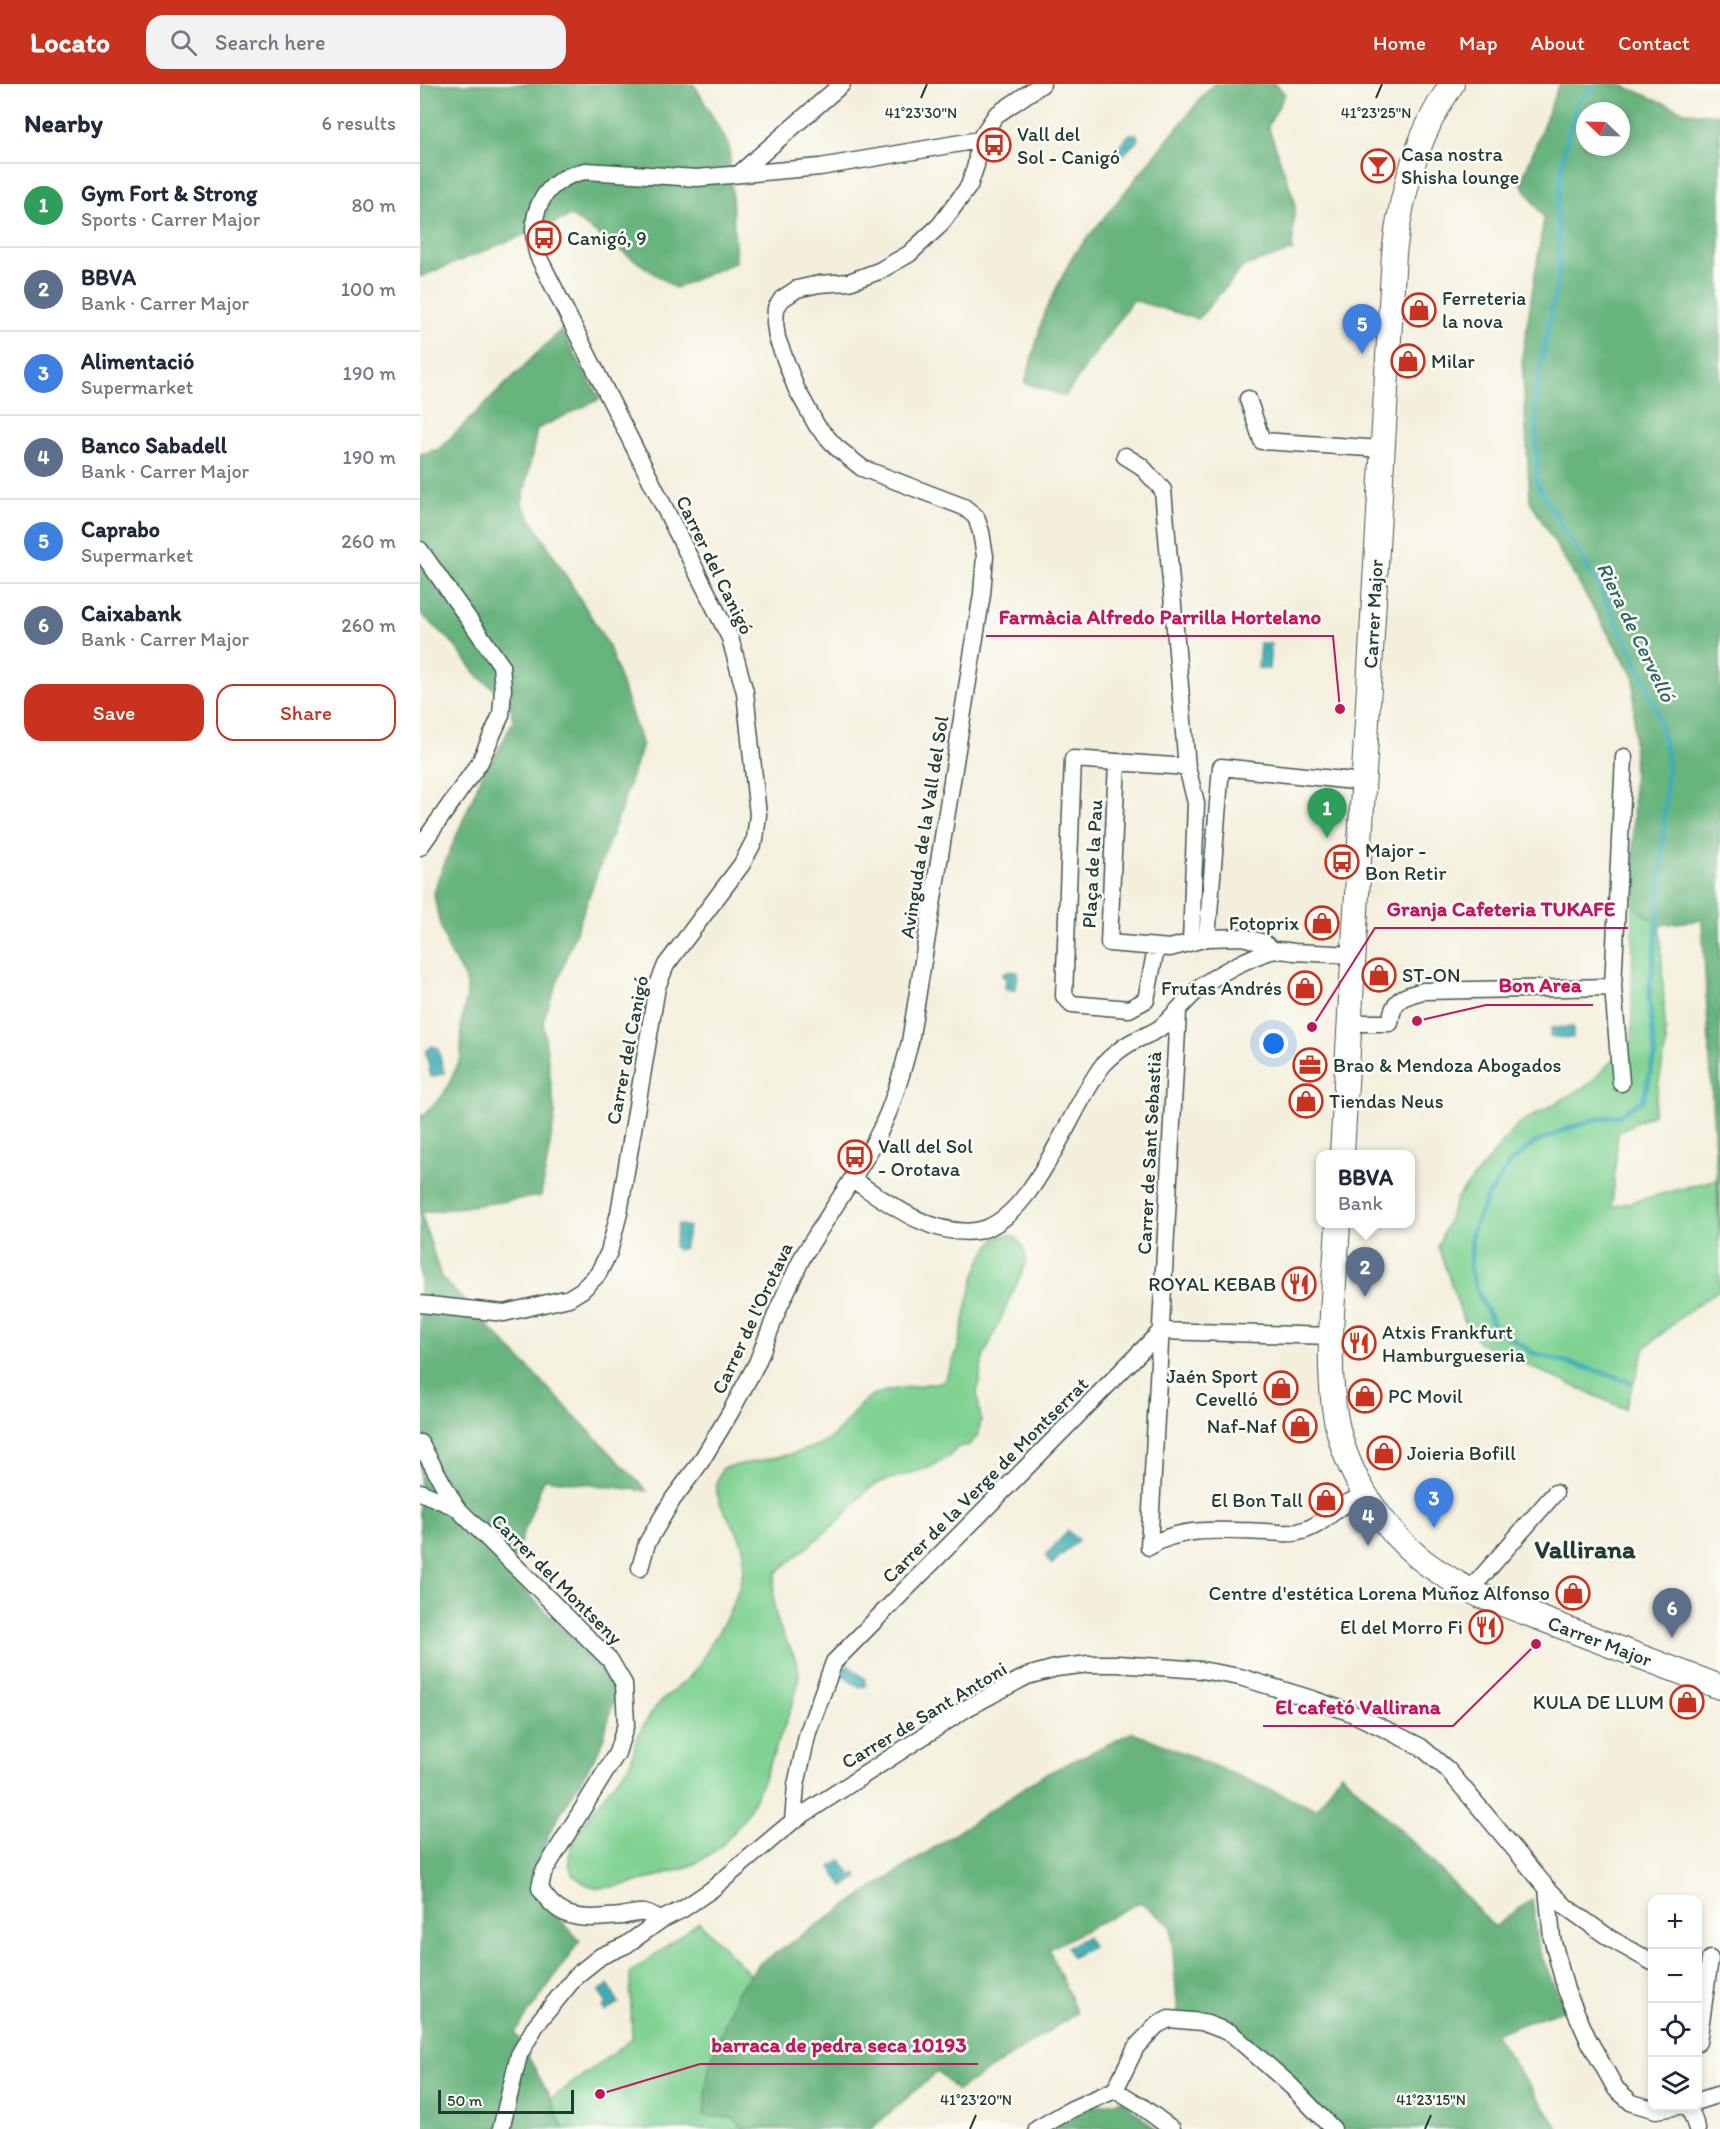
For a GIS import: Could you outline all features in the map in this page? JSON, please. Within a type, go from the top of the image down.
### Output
[{"type":"street","points":[[740,173],[842,84]]},
{"type":"street","name":"Avinguda de la Vall del Sol","points":[[852,1179],[878,1137],[889,1113],[910,1042],[980,606],[985,556],[976,517],[964,507],[862,468],[817,426],[796,388],[777,338],[776,308],[782,298],[797,289],[819,284],[849,282],[879,271],[909,254],[940,225],[969,186],[976,165],[979,140],[996,115],[1042,84]]},
{"type":"street","name":"Carrer Major","points":[[1342,1150],[1392,283],[1398,222],[1416,152],[1431,119],[1452,84]]},
{"type":"street","name":"Carrer del Canigó","points":[[420,1304],[504,1313],[569,1298],[582,1290],[598,1275],[609,1252],[619,1213],[657,987],[666,965],[742,864],[755,839],[758,815],[745,692],[730,638],[543,266],[534,241],[534,222],[540,203],[552,185],[569,175],[585,171],[697,178],[820,167],[979,140]]},
{"type":"street","points":[[1248,399],[1262,441],[1383,449]]},
{"type":"street","points":[[1125,456],[1141,466],[1163,490],[1187,767],[1196,803],[1199,940]]},
{"type":"street","points":[[420,550],[501,665],[503,689],[501,715],[480,762],[420,847]]},
{"type":"street","points":[[1622,1083],[1613,987],[1624,757]]},
{"type":"street","points":[[1156,948],[1146,1000],[1129,1009],[1072,1004],[1064,996],[1073,759],[1187,767]]},
{"type":"street","name":"Plaça de la Pau","points":[[1117,762],[1109,943],[1170,948],[1199,940],[1243,937],[1264,943],[1273,950]]},
{"type":"street","points":[[1199,940],[1221,767],[1363,782]]},
{"type":"street","points":[[852,1179],[891,1204],[928,1223],[952,1230],[976,1231],[996,1224],[1015,1208],[1036,1182],[1081,1099],[1105,1063],[1132,1042],[1158,1030],[1202,987],[1228,970],[1273,950],[1353,956]]},
{"type":"street","points":[[1349,1023],[1390,1023],[1394,1005],[1400,999],[1423,990],[1613,987]]},
{"type":"street","name":"Carrer de Sant Sebastià","points":[[1178,1012],[1149,1547],[1162,1538],[1185,1534],[1219,1531],[1294,1533],[1311,1529],[1342,1506],[1365,1495]]},
{"type":"street","name":"Carrer de l'Orotava","points":[[640,1568],[647,1543],[673,1499],[712,1443],[758,1363],[779,1306],[802,1256],[852,1179]]},
{"type":"street","name":"Carrer Major","points":[[1338,1228],[1332,1336],[1334,1408],[1349,1462],[1365,1495],[1381,1517],[1406,1546],[1445,1576],[1470,1590],[1720,1687]]},
{"type":"street","points":[[1161,1331],[1332,1336]]},
{"type":"street","name":"Carrer de la Verge de Montserrat","points":[[793,1821],[796,1785],[808,1732],[834,1662],[1161,1331]]},
{"type":"street","points":[[420,1443],[456,1507]]},
{"type":"street","name":"Carrer del Montseny","points":[[420,1492],[456,1507],[610,1660],[624,1684],[626,1724],[617,1753],[543,1873],[540,1888],[548,1902],[559,1911],[573,1916],[590,1918],[644,1913],[661,1920]]},
{"type":"street","points":[[1470,1590],[1555,1493]]},
{"type":"street","name":"Carrer de Sant Antoni","points":[[501,2129],[519,2055],[536,2025],[577,1975],[602,1956],[626,1945],[661,1920],[684,1909],[711,1890],[793,1821],[967,1708],[1027,1676],[1056,1668],[1089,1664],[1118,1664],[1201,1670],[1240,1677],[1349,1712],[1421,1748],[1448,1770],[1566,1907],[1611,1939],[1648,1959]]},
{"type":"street","points":[[1548,1888],[1552,1938],[1566,1990],[1588,2039],[1616,2089],[1632,2103],[1648,2108]]},
{"type":"street","points":[[1702,2011],[1709,1958]]},
{"type":"street","points":[[1037,2129],[1072,2109],[1115,2090],[1136,2047],[1156,2025],[1169,2019],[1202,2022],[1231,2033],[1290,2085],[1333,2129]]},
{"type":"street","points":[[1115,2090],[1172,2129]]},
{"type":"street","points":[[1702,2100],[1720,2094]]},
{"type":"street","points":[[1691,2111],[1697,2129]]},
{"type":"green space","points":[[420,84],[694,84],[729,146],[736,262],[675,288],[571,216],[420,277]]},
{"type":"green space","points":[[1213,84],[1276,84],[1285,94],[1268,126],[1295,202],[1292,251],[1244,266],[1198,319],[1133,300],[1065,396],[1025,383],[1044,314],[1072,257]]},
{"type":"green space","points":[[1559,84],[1619,84],[1686,112],[1720,115],[1720,1239],[1702,920],[1660,925],[1633,906],[1634,677],[1530,501],[1522,357],[1544,218],[1521,183]]},
{"type":"green space","points":[[561,330],[600,399],[537,429],[522,504],[609,646],[642,745],[620,812],[543,1021],[555,1115],[541,1196],[421,1213],[441,1277],[647,1491],[544,1479],[508,1574],[618,1684],[601,1747],[550,1831],[531,1888],[580,1941],[515,2032],[551,2099],[563,2129],[420,2129],[420,1116],[425,1114],[443,1095],[461,1058],[461,1022],[467,997],[467,983],[449,951],[439,921],[434,894],[438,879],[483,773],[496,755],[513,721],[511,708],[504,697],[479,677],[450,640],[420,613],[420,454],[439,449]]},
{"type":"green space","points":[[1633,906],[1660,925],[1666,1045],[1653,1114],[1618,1132],[1612,1207],[1718,1179],[1720,1289],[1681,1317],[1645,1348],[1625,1409],[1480,1344],[1463,1319],[1438,1246],[1457,1198],[1518,1124],[1588,1085],[1632,1041]]},
{"type":"green space","points":[[1011,1235],[1023,1246],[1026,1263],[983,1358],[977,1394],[981,1420],[978,1435],[969,1445],[958,1447],[949,1457],[928,1468],[883,1481],[868,1489],[840,1520],[776,1573],[774,1597],[777,1620],[797,1663],[799,1673],[797,1690],[764,1778],[748,1811],[727,1840],[713,1852],[688,1867],[619,1886],[602,1888],[583,1882],[572,1874],[569,1863],[570,1852],[579,1831],[601,1799],[628,1767],[639,1735],[655,1708],[696,1670],[736,1598],[744,1555],[737,1532],[719,1502],[718,1480],[723,1468],[802,1451],[833,1436],[868,1398],[893,1390],[944,1381],[957,1351],[975,1275],[981,1260],[997,1238]]},
{"type":"green space","points":[[1133,1732],[1317,1809],[1341,1773],[1428,1857],[1494,1927],[1532,1899],[1539,1950],[1564,2009],[1494,2034],[1559,2129],[1338,2129],[1230,2027],[1178,2016],[1171,1926],[1140,1902],[1049,1949],[1077,2013],[957,2091],[938,2071],[871,2129],[745,2129],[733,2118],[704,2116],[709,2067],[737,1992],[760,1963],[1042,1776]]},
{"type":"green space","points":[[699,1922],[751,1975],[737,1992],[704,2116],[733,2118],[745,2129],[563,2129],[551,2099],[632,2039],[630,1973]]},
{"type":"green space","points":[[1122,2100],[1155,2129],[1036,2129],[1055,2117]]},
{"type":"water","points":[[1130,134],[1136,134],[1137,141],[1123,155],[1116,149]]},
{"type":"water","points":[[1260,643],[1271,644],[1269,669],[1258,668]]},
{"type":"water","points":[[1018,972],[1016,990],[1005,989],[1006,977],[1003,973]]},
{"type":"water","points":[[1573,1027],[1573,1038],[1550,1037],[1551,1028]]},
{"type":"water","points":[[432,1046],[438,1048],[444,1073],[431,1077],[426,1052]]},
{"type":"water","points":[[678,1224],[689,1227],[684,1248],[677,1250],[674,1247]]},
{"type":"water","points":[[1068,1531],[1078,1540],[1052,1564],[1050,1563],[1046,1557],[1048,1553]]},
{"type":"water","points":[[848,1665],[865,1679],[865,1686],[858,1687],[841,1673]]},
{"type":"water","points":[[841,1860],[851,1876],[856,1873],[858,1878],[843,1887],[831,1867]]},
{"type":"water","points":[[1087,1937],[1092,1947],[1072,1957],[1067,1947]]},
{"type":"water","points":[[608,1985],[619,2003],[605,2012],[603,2007],[607,2004],[599,1991]]},
{"type":"waterway","name":"Riera de Cervelló","points":[[1596,84],[1578,101],[1564,151],[1557,210],[1560,266],[1536,390],[1537,484],[1594,578],[1642,673],[1658,715],[1668,760],[1658,918],[1649,998],[1655,1055],[1643,1100],[1618,1116],[1598,1119],[1569,1128],[1536,1142],[1510,1163],[1487,1198],[1472,1232],[1470,1269],[1480,1298],[1496,1328],[1533,1353],[1630,1382]]},
{"type":"place","name":"Vall del Sol - Canigó","points":[[994,145]]},
{"type":"place","name":"Casa nostra Shisha lounge","points":[[1378,166]]},
{"type":"place","name":"Canigó, 9","points":[[544,238]]},
{"type":"place","name":"Ferreteria la nova","points":[[1419,310]]},
{"type":"place","name":"Caprabo","points":[[1362,354]]},
{"type":"place","name":"Milar","points":[[1408,361]]},
{"type":"place","name":"Farmàcia Alfredo Parrilla Hortelano","points":[[1340,709]]},
{"type":"place","name":"Gym Fort & Strong","points":[[1327,838]]},
{"type":"place","name":"Major - Bon Retir","points":[[1342,862]]},
{"type":"place","name":"Fotoprix","points":[[1322,923]]},
{"type":"place","name":"ST-ON","points":[[1379,975]]},
{"type":"place","name":"Frutas Andrés","points":[[1305,988]]},
{"type":"place","name":"Bon Area","points":[[1417,1021]]},
{"type":"place","name":"Granja Cafeteria TUKAFE","points":[[1312,1027]]},
{"type":"place","name":"Brao & Mendoza Abogados","points":[[1310,1065]]},
{"type":"place","name":"Tiendas Neus","points":[[1306,1101]]},
{"type":"place","name":"Vall del Sol - Orotava","points":[[855,1157]]},
{"type":"place","name":"ROYAL KEBAB","points":[[1299,1284]]},
{"type":"place","name":"BBVA","points":[[1365,1297]]},
{"type":"place","name":"Atxis Frankfurt Hamburgueseria","points":[[1359,1343]]},
{"type":"place","name":"Jaén Sport Cevelló","points":[[1281,1388]]},
{"type":"place","name":"PC Movil","points":[[1365,1396]]},
{"type":"place","name":"Naf-Naf","points":[[1300,1426]]},
{"type":"place","name":"Joieria Bofill","points":[[1384,1453]]},
{"type":"place","name":"El Bon Tall","points":[[1326,1500]]},
{"type":"place","name":"Alimentació","points":[[1434,1528]]},
{"type":"place","name":"Banco Sabadell","points":[[1368,1546]]},
{"type":"place","name":"Centre d'estética Lorena Muñoz Alfonso","points":[[1573,1593]]},
{"type":"place","name":"El del Morro Fi","points":[[1486,1627]]},
{"type":"place","name":"Caixabank","points":[[1672,1638]]},
{"type":"place","name":"El cafetó Vallirana","points":[[1536,1644]]},
{"type":"place","name":"KULA DE LLUM","points":[[1687,1702]]},
{"type":"place","name":"barraca de pedra seca 10193","points":[[600,2094]]},
{"type":"district","name":"Vallirana","points":[[1585,1549]]}]
